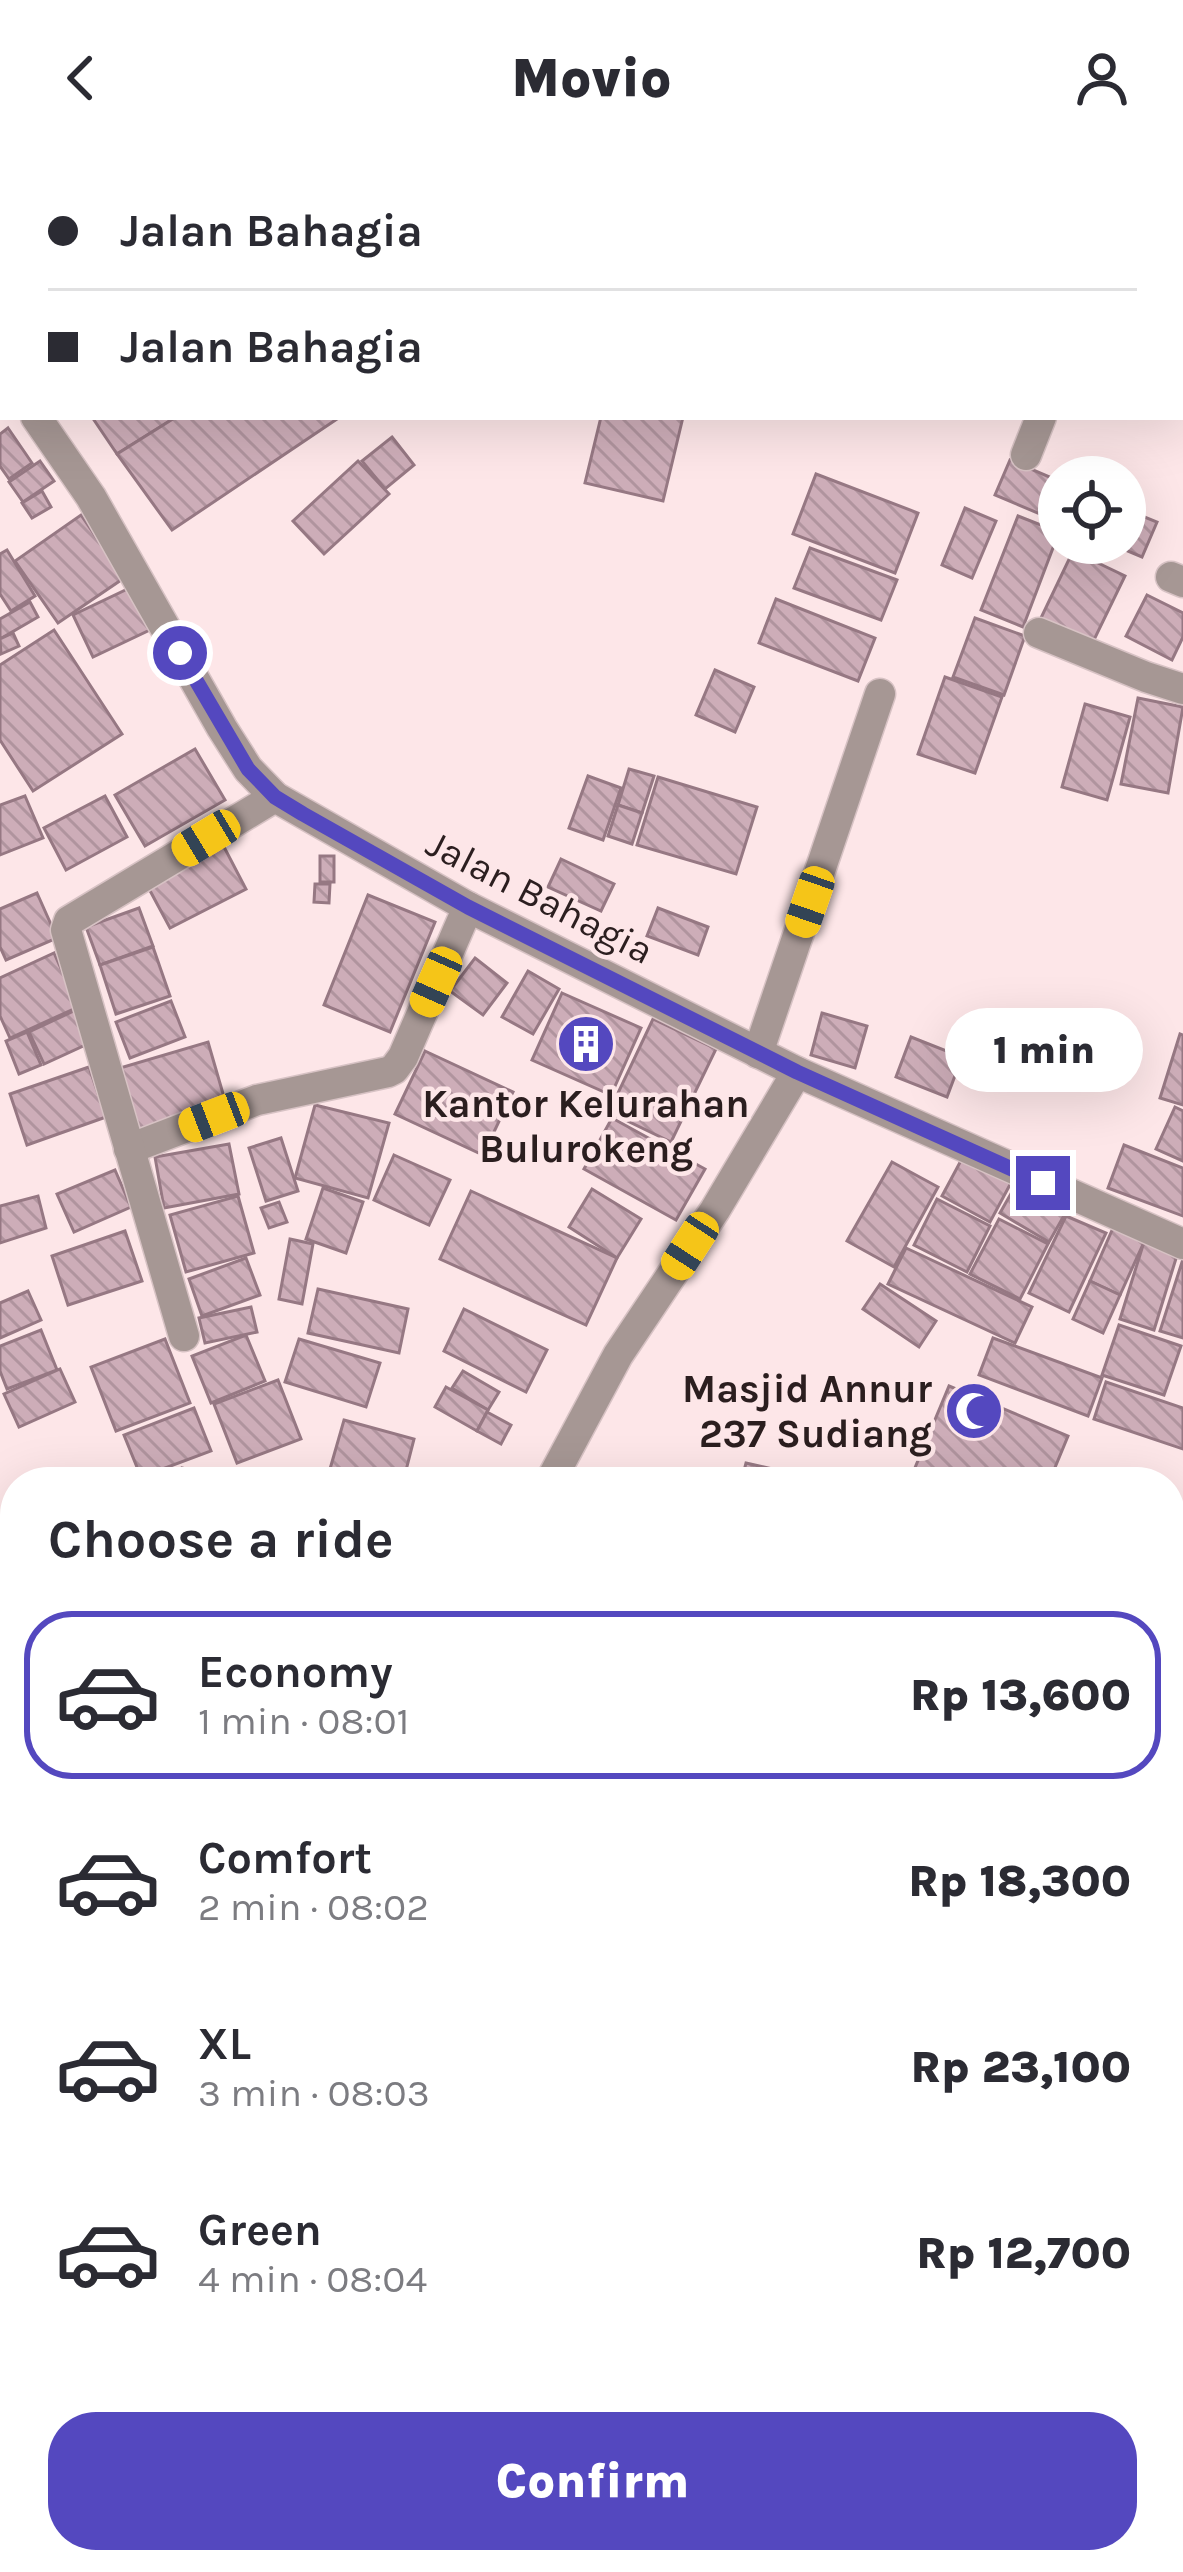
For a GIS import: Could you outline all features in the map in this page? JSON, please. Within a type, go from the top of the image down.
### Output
[{"type":"street","name":"Jalan Bahagia","points":[[38,420],[91,497],[222,728],[248,769],[275,797],[468,907],[758,1053],[1183,1244]]},
{"type":"street","points":[[1026,455],[1040,420]]},
{"type":"street","points":[[1039,633],[1183,689]]},
{"type":"street","points":[[758,1053],[880,694]]},
{"type":"street","points":[[184,1336],[66,930],[69,921],[275,797]]},
{"type":"street","points":[[129,1149],[257,1100],[394,1069],[468,907]]},
{"type":"street","points":[[558,1467],[618,1355],[715,1210],[797,1072]]},
{"type":"building","points":[[94,420],[171,420],[117,454]]},
{"type":"building","points":[[171,420],[336,420],[172,530],[117,454]]},
{"type":"building","points":[[600,420],[682,420],[663,501],[585,483]]},
{"type":"building","points":[[8,428],[32,463],[9,479],[0,466],[0,434]]},
{"type":"building","points":[[392,437],[414,465],[385,489],[362,461]]},
{"type":"building","points":[[1010,460],[1038,472],[1038,513],[995,495]]},
{"type":"building","points":[[40,461],[54,481],[23,502],[9,482]]},
{"type":"building","points":[[358,461],[389,494],[324,554],[293,521]]},
{"type":"building","points":[[816,474],[918,513],[895,573],[793,534]]},
{"type":"building","points":[[42,491],[51,507],[32,518],[22,503]]},
{"type":"building","points":[[965,508],[996,521],[972,578],[942,565]]},
{"type":"building","points":[[81,515],[124,578],[58,623],[15,561]]},
{"type":"building","points":[[1018,516],[1038,524],[1038,564],[1047,564],[1023,627],[981,610]]},
{"type":"building","points":[[1146,518],[1157,522],[1146,548]]},
{"type":"building","points":[[810,548],[897,580],[881,620],[794,588]]},
{"type":"building","points":[[7,550],[35,596],[11,611],[0,594],[0,554]]},
{"type":"building","points":[[1067,564],[1100,564],[1125,576],[1091,646],[1039,622]]},
{"type":"building","points":[[136,585],[156,627],[93,657],[73,615]]},
{"type":"building","points":[[1147,595],[1183,613],[1183,637],[1172,660],[1126,636]]},
{"type":"building","points":[[776,599],[875,638],[858,681],[759,643]]},
{"type":"building","points":[[30,602],[38,617],[0,639],[0,619]]},
{"type":"building","points":[[975,618],[1025,636],[1004,695],[953,677]]},
{"type":"building","points":[[54,630],[122,734],[33,791],[0,740],[0,665]]},
{"type":"building","points":[[13,633],[19,646],[1,654],[0,639]]},
{"type":"building","points":[[715,670],[754,687],[735,732],[696,715]]},
{"type":"building","points":[[945,677],[1002,697],[975,773],[918,754]]},
{"type":"building","points":[[1138,698],[1183,707],[1168,793],[1121,784]]},
{"type":"building","points":[[1085,704],[1130,717],[1107,800],[1062,787]]},
{"type":"building","points":[[195,749],[225,800],[145,846],[115,795]]},
{"type":"building","points":[[629,769],[654,776],[642,813],[618,805]]},
{"type":"building","points":[[588,776],[621,788],[603,840],[569,828]]},
{"type":"building","points":[[658,777],[757,807],[736,874],[637,845]]},
{"type":"building","points":[[25,796],[43,838],[0,855],[0,805]]},
{"type":"building","points":[[105,796],[127,837],[66,870],[44,828]]},
{"type":"building","points":[[618,805],[642,813],[632,844],[608,836]]},
{"type":"building","points":[[223,845],[246,889],[170,928],[147,885]]},
{"type":"building","points":[[320,856],[334,856],[334,882],[320,882]]},
{"type":"building","points":[[561,859],[614,884],[601,911],[548,887]]},
{"type":"building","points":[[315,884],[330,884],[329,903],[314,902]]},
{"type":"building","points":[[37,893],[57,938],[6,960],[0,947],[0,909]]},
{"type":"building","points":[[368,895],[435,922],[390,1032],[324,1005]]},
{"type":"building","points":[[139,908],[153,946],[100,965],[86,927]]},
{"type":"building","points":[[658,908],[708,927],[698,955],[647,936]]},
{"type":"building","points":[[153,947],[170,996],[116,1014],[100,965]]},
{"type":"building","points":[[54,953],[78,1007],[10,1038],[0,1016],[0,978]]},
{"type":"building","points":[[475,958],[507,983],[483,1015],[450,991]]},
{"type":"building","points":[[528,971],[559,989],[533,1034],[502,1017]]},
{"type":"building","name":"Kantor Kelurahan Bulurokeng","points":[[562,993],[641,1028],[611,1095],[532,1060]]},
{"type":"building","points":[[171,1001],[185,1037],[130,1058],[116,1022]]},
{"type":"building","points":[[78,1009],[94,1041],[44,1064],[29,1032]]},
{"type":"building","points":[[822,1013],[867,1026],[855,1068],[811,1055]]},
{"type":"building","points":[[653,1019],[716,1049],[671,1142],[609,1112]]},
{"type":"building","points":[[27,1032],[41,1065],[19,1074],[6,1041]]},
{"type":"building","points":[[1183,1035],[1183,1105],[1160,1098]]},
{"type":"building","points":[[911,1037],[962,1057],[947,1097],[896,1077]]},
{"type":"building","points":[[208,1042],[226,1104],[139,1129],[120,1068]]},
{"type":"building","points":[[425,1051],[513,1092],[483,1155],[395,1114]]},
{"type":"building","points":[[89,1067],[106,1117],[27,1145],[10,1094]]},
{"type":"building","points":[[315,1105],[389,1123],[368,1198],[295,1178]]},
{"type":"building","points":[[1175,1107],[1183,1111],[1183,1161],[1156,1149]]},
{"type":"building","points":[[612,1118],[705,1169],[676,1220],[584,1169]]},
{"type":"building","points":[[281,1138],[298,1191],[266,1201],[249,1148]]},
{"type":"building","points":[[229,1144],[239,1194],[164,1208],[155,1157]]},
{"type":"building","points":[[1124,1145],[1183,1168],[1183,1216],[1108,1188]]},
{"type":"building","points":[[965,1153],[1013,1179],[990,1222],[942,1196]]},
{"type":"building","points":[[394,1155],[450,1180],[429,1225],[374,1200]]},
{"type":"building","points":[[892,1162],[938,1187],[894,1267],[847,1241]]},
{"type":"building","points":[[115,1170],[131,1207],[74,1232],[57,1194]]},
{"type":"building","points":[[1021,1176],[1070,1205],[1049,1242],[1000,1213]]},
{"type":"building","points":[[323,1188],[363,1202],[346,1253],[306,1239]]},
{"type":"building","points":[[592,1189],[641,1219],[617,1258],[569,1227]]},
{"type":"building","points":[[471,1191],[617,1258],[586,1325],[440,1259]]},
{"type":"building","points":[[38,1196],[46,1228],[0,1243],[0,1206]]},
{"type":"building","points":[[238,1196],[254,1253],[186,1272],[170,1215]]},
{"type":"building","points":[[937,1199],[990,1226],[967,1272],[914,1245]]},
{"type":"building","points":[[279,1202],[287,1222],[269,1228],[261,1208]]},
{"type":"building","points":[[1066,1216],[1106,1233],[1069,1312],[1029,1293]]},
{"type":"building","points":[[999,1219],[1048,1244],[1020,1299],[970,1274]]},
{"type":"building","points":[[1113,1228],[1144,1242],[1120,1295],[1090,1281]]},
{"type":"building","points":[[125,1231],[142,1281],[68,1305],[52,1256]]},
{"type":"building","points":[[290,1239],[313,1244],[302,1304],[279,1299]]},
{"type":"building","points":[[1144,1242],[1178,1252],[1154,1330],[1120,1319]]},
{"type":"building","points":[[906,1248],[1032,1307],[1015,1343],[888,1284]]},
{"type":"building","points":[[246,1258],[260,1295],[202,1316],[189,1279]]},
{"type":"building","points":[[1183,1259],[1183,1338],[1160,1331]]},
{"type":"building","points":[[1090,1281],[1120,1295],[1103,1333],[1073,1319]]},
{"type":"building","points":[[880,1284],[936,1321],[919,1347],[863,1309]]},
{"type":"building","points":[[318,1289],[408,1309],[399,1353],[308,1333]]},
{"type":"building","points":[[28,1291],[41,1320],[0,1338],[0,1303]]},
{"type":"building","points":[[251,1307],[257,1332],[205,1343],[199,1318]]},
{"type":"building","points":[[464,1309],[547,1350],[526,1392],[444,1351]]},
{"type":"building","points":[[1119,1325],[1181,1346],[1164,1395],[1102,1375]]},
{"type":"building","points":[[41,1330],[57,1370],[7,1389],[0,1371],[0,1346]]},
{"type":"building","points":[[246,1335],[265,1381],[211,1403],[192,1356]]},
{"type":"building","points":[[993,1338],[1102,1378],[1088,1416],[979,1375]]},
{"type":"building","points":[[165,1339],[190,1403],[116,1431],[91,1367]]},
{"type":"building","points":[[299,1339],[380,1363],[366,1407],[285,1382]]},
{"type":"building","points":[[60,1369],[75,1402],[19,1427],[4,1394]]},
{"type":"building","points":[[463,1371],[499,1392],[488,1410],[452,1388]]},
{"type":"building","points":[[278,1380],[301,1439],[237,1463],[214,1404]]},
{"type":"building","points":[[1106,1382],[1183,1408],[1183,1449],[1094,1419]]},
{"type":"building","name":"Masjid Annur 237 Sudiang","points":[[949,1386],[1068,1436],[1055,1467],[915,1467]]},
{"type":"building","points":[[446,1387],[488,1410],[477,1431],[435,1407]]},
{"type":"building","points":[[194,1408],[211,1451],[168,1467],[137,1467],[124,1435]]},
{"type":"building","points":[[487,1412],[511,1425],[501,1444],[477,1431]]},
{"type":"building","points":[[344,1420],[414,1439],[407,1467],[331,1467]]},
{"type":"place","name":"Kantor Kelurahan Bulurokeng","points":[[586,1044]]},
{"type":"place","name":"Masjid Annur 237 Sudiang","points":[[974,1411]]},
{"type":"route","points":[[180,653],[248,769],[275,797],[468,907],[797,1072],[1043,1183]]}]
